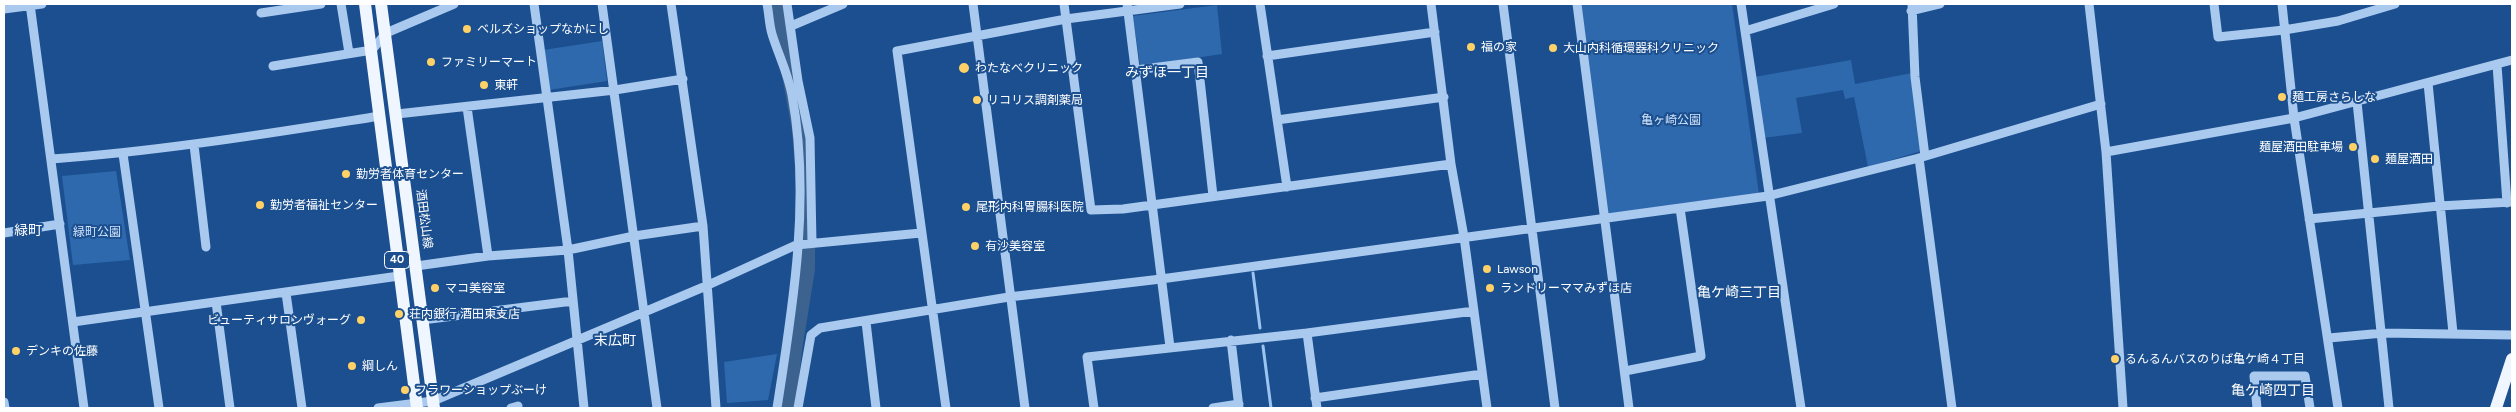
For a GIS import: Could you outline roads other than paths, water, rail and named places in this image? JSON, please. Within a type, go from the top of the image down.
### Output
[{"type":"main road","name":"40","points":[[365,4],[416,406]]},
{"type":"main road","name":"酒田松山線","points":[[381,4],[433,404]]},
{"type":"main road","points":[[2496,408],[2512,359]]},
{"type":"street","points":[[4,9],[42,4]]},
{"type":"street","points":[[261,13],[321,4]]},
{"type":"street","points":[[342,4],[349,53]]},
{"type":"street","points":[[273,66],[372,50],[386,33],[454,4]]},
{"type":"street","points":[[534,4],[568,250],[584,408]]},
{"type":"street","points":[[602,4],[657,408]]},
{"type":"street","points":[[671,4],[703,226],[716,408]]},
{"type":"street","points":[[767,4],[772,33],[784,63],[792,95],[801,192],[792,309],[777,408]]},
{"type":"street","points":[[787,4],[798,81],[810,138],[812,243]]},
{"type":"street","points":[[791,26],[843,4]]},
{"type":"street","points":[[973,4],[1009,297],[1025,408]]},
{"type":"street","points":[[1064,4],[1091,210],[1123,209],[1451,164]]},
{"type":"street","points":[[946,408],[897,51],[1127,8],[1180,4]]},
{"type":"street","points":[[1260,4],[1287,187]]},
{"type":"street","points":[[1430,4],[1444,97],[1451,164],[1464,237],[1487,408]]},
{"type":"street","points":[[1503,4],[1555,408]]},
{"type":"street","points":[[1577,4],[1603,218],[1629,408]]},
{"type":"street","points":[[1741,4],[1801,408]]},
{"type":"street","points":[[1745,31],[1833,4]]},
{"type":"street","points":[[1940,4],[1911,7],[1922,157],[1952,408]]},
{"type":"street","points":[[2089,4],[2106,152],[2123,408]]},
{"type":"street","points":[[2214,4],[2218,37],[2284,30],[2338,21],[2395,4]]},
{"type":"street","points":[[2282,4],[2294,118],[2329,338],[2338,408]]},
{"type":"street","points":[[30,5],[84,408]]},
{"type":"street","points":[[1127,8],[1170,347]]},
{"type":"street","points":[[1267,56],[1435,32]]},
{"type":"street","points":[[2106,152],[2294,118],[2512,60]]},
{"type":"street","points":[[1136,70],[1198,62],[1213,196]]},
{"type":"street","points":[[2309,219],[2439,206],[2509,203],[2497,65]]},
{"type":"street","points":[[396,114],[615,90],[683,79]]},
{"type":"street","points":[[2428,83],[2453,333]]},
{"type":"street","points":[[1277,120],[1444,97]]},
{"type":"street","points":[[2357,102],[2383,333],[2389,408]]},
{"type":"street","points":[[798,408],[811,335],[820,328],[866,322],[1009,297],[1161,279],[1768,196],[1922,157],[2101,104]]},
{"type":"street","points":[[467,107],[488,256]]},
{"type":"street","points":[[52,159],[123,154],[194,145],[380,116]]},
{"type":"street","points":[[194,145],[206,246]]},
{"type":"street","points":[[123,154],[158,408]]},
{"type":"street","points":[[1625,371],[1701,356],[1680,208]]},
{"type":"street","points":[[4,233],[60,224]]},
{"type":"street","points":[[416,266],[488,256],[568,250],[634,236],[703,226]]},
{"type":"street","points":[[378,408],[433,404],[576,339],[706,286],[796,244],[921,233]]},
{"type":"street","points":[[73,322],[145,310],[286,293],[399,276]]},
{"type":"street","points":[[286,293],[302,408]]},
{"type":"street","points":[[422,320],[573,301]]},
{"type":"street","points":[[216,302],[230,408]]},
{"type":"street","points":[[1094,408],[1087,357],[1306,333],[1474,311]]},
{"type":"street","points":[[866,322],[876,408]]},
{"type":"street","points":[[1306,333],[1317,408]]},
{"type":"street","points":[[2329,338],[2383,333],[2512,335]]},
{"type":"street","points":[[1213,408],[1239,406],[1231,340]]},
{"type":"street","points":[[1316,398],[1482,374]]},
{"type":"street","points":[[2257,408],[2254,376],[2305,376],[2310,408]]},
{"type":"street","points":[[4,402],[5,408]]},
{"type":"street","points":[[511,408],[518,406],[518,408]]},
{"type":"waterway","points":[[778,4],[801,130],[806,196],[806,269],[793,350],[787,408]]},
{"type":"waterway","points":[[1253,273],[1260,328]]},
{"type":"waterway","points":[[1263,346],[1271,408]]},
{"type":"place","name":"ベルズショップなかにし","points":[[467,29]]},
{"type":"place","name":"福の家","points":[[1471,47]]},
{"type":"place","name":"大山内科循環器科クリニック","points":[[1553,48]]},
{"type":"place","name":"ファミリーマート","points":[[431,62]]},
{"type":"place","name":"わたなべクリニック","points":[[964,68]]},
{"type":"place","name":"東軒","points":[[484,85]]},
{"type":"place","name":"麺工房さらしな","points":[[2282,97]]},
{"type":"place","name":"リコリス調剤薬局","points":[[977,100]]},
{"type":"place","name":"麺屋酒田駐車場","points":[[2353,147]]},
{"type":"place","name":"麺屋酒田","points":[[2375,159]]},
{"type":"place","name":"勤労者体育センター","points":[[346,174]]},
{"type":"place","name":"勤労者福祉センター","points":[[260,205]]},
{"type":"place","name":"尾形内科胃腸科医院","points":[[966,207]]},
{"type":"place","name":"有沙美容室","points":[[975,246]]},
{"type":"place","name":"Lawson","points":[[1487,269]]},
{"type":"place","name":"マコ美容室","points":[[435,288]]},
{"type":"place","name":"ランドリーママみずほ店","points":[[1490,288]]},
{"type":"place","name":"荘内銀行 酒田東支店","points":[[399,314]]},
{"type":"place","name":"ビューティサロンヴォーグ","points":[[361,320]]},
{"type":"place","name":"デンキの佐藤","points":[[16,351]]},
{"type":"place","name":"るんるんバスのりば亀ケ崎４丁目","points":[[2115,359]]},
{"type":"place","name":"綱しん","points":[[352,366]]},
{"type":"place","name":"フラワーショップぶーけ","points":[[405,390]]},
{"type":"district","name":"みずほ一丁目","points":[[1167,73]]},
{"type":"district","name":"緑町","points":[[28,231]]},
{"type":"district","name":"亀ケ崎三丁目","points":[[1739,293]]},
{"type":"district","name":"末広町","points":[[615,341]]},
{"type":"district","name":"亀ケ崎四丁目","points":[[2273,391]]},
{"type":"park label","name":"亀ヶ崎公園","points":[[1671,120]]},
{"type":"park label","name":"緑町公園","points":[[97,232]]}]
